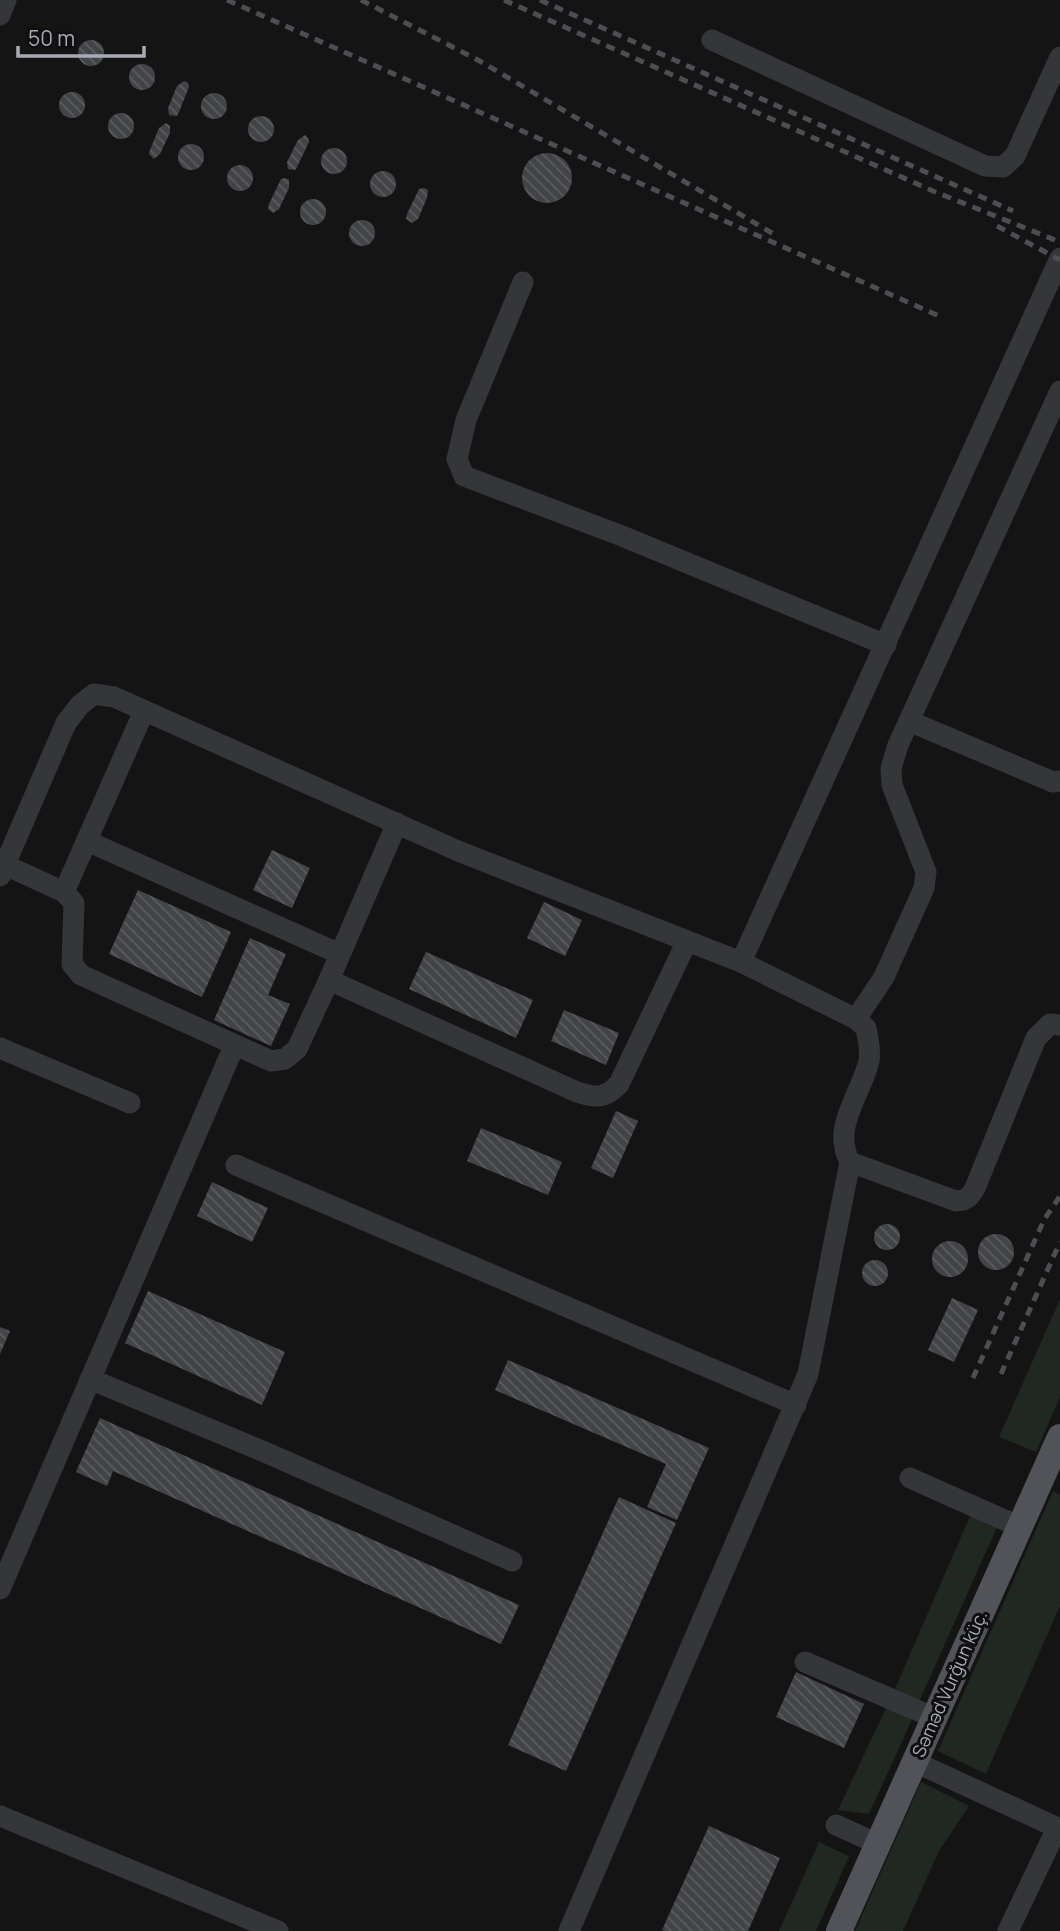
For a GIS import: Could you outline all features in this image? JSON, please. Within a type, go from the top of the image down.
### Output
[{"type":"main road","name":"Səməd Vurğun küç.","points":[[839,1931],[1060,1437]]},
{"type":"street","points":[[0,15],[6,0]]},
{"type":"street","points":[[712,40],[985,166],[1003,167],[1015,156],[1060,57]]},
{"type":"street","points":[[741,962],[1060,258]]},
{"type":"street","points":[[523,282],[466,420],[457,459],[464,476],[622,536],[886,645]]},
{"type":"street","points":[[856,1019],[884,977],[924,888],[926,872],[892,785],[891,768],[898,745],[1051,434],[1060,391]]},
{"type":"street","points":[[397,823],[297,1049],[285,1059],[271,1061],[81,975],[72,964],[76,917],[74,903],[64,892],[2,871],[66,723],[80,705],[94,694],[114,697],[397,823],[458,851],[741,962],[856,1019],[866,1028],[869,1060],[845,1122],[844,1150],[850,1162],[808,1374],[569,1931]]},
{"type":"street","points":[[64,892],[144,711]]},
{"type":"street","points":[[909,721],[1053,782],[1060,781]]},
{"type":"street","points":[[87,841],[340,954]]},
{"type":"street","points":[[329,980],[594,1098],[609,1095],[619,1084],[687,941]]},
{"type":"street","points":[[850,1162],[956,1201],[963,1201],[969,1197],[1036,1038],[1050,1024],[1060,1025]]},
{"type":"street","points":[[0,1589],[234,1046]]},
{"type":"street","points":[[0,1048],[130,1104]]},
{"type":"street","points":[[236,1165],[796,1405]]},
{"type":"street","points":[[90,1380],[267,1453],[512,1561]]},
{"type":"street","points":[[910,1478],[1020,1527]]},
{"type":"street","points":[[805,1662],[935,1718]]},
{"type":"street","points":[[915,1762],[1059,1829],[1007,1931]]},
{"type":"street","points":[[0,1816],[278,1931]]},
{"type":"street","points":[[836,1825],[878,1844]]},
{"type":"shaded area","points":[[1060,1299],[1060,1397],[1036,1452],[999,1437]]},
{"type":"shaded area","points":[[1053,1491],[1060,1495],[1060,1606],[986,1774],[938,1751]]},
{"type":"shaded area","points":[[971,1514],[997,1527],[919,1702],[894,1691]]},
{"type":"shaded area","points":[[887,1706],[913,1717],[869,1814],[838,1810]]},
{"type":"shaded area","points":[[921,1782],[969,1806],[939,1851],[903,1931],[855,1931]]},
{"type":"shaded area","points":[[819,1842],[849,1856],[816,1931],[779,1931]]},
{"type":"building","points":[[91,40],[100,44],[104,53],[100,62],[91,66],[82,62],[78,53],[82,44]]},
{"type":"building","points":[[142,64],[151,68],[155,77],[151,86],[142,90],[133,86],[129,77],[133,68]]},
{"type":"building","points":[[184,81],[189,87],[179,112],[177,116],[169,115],[168,108],[177,86]]},
{"type":"building","points":[[72,92],[81,96],[85,105],[81,114],[72,118],[63,114],[59,105],[63,96]]},
{"type":"building","points":[[214,93],[223,97],[227,106],[223,115],[214,119],[205,115],[201,106],[205,97]]},
{"type":"building","points":[[121,113],[130,117],[134,126],[130,135],[121,139],[112,135],[108,126],[112,117]]},
{"type":"building","points":[[261,116],[270,120],[274,129],[270,138],[261,142],[252,138],[248,129],[252,120]]},
{"type":"building","points":[[166,123],[170,126],[170,133],[160,154],[154,159],[149,154],[150,150],[159,128]]},
{"type":"building","points":[[305,135],[309,142],[297,167],[295,170],[288,169],[287,162],[298,140]]},
{"type":"building","points":[[191,144],[200,148],[204,157],[200,166],[191,170],[182,166],[178,157],[182,148]]},
{"type":"building","points":[[334,148],[343,152],[347,161],[343,170],[334,174],[325,170],[321,161],[325,152]]},
{"type":"building","points":[[547,153],[565,160],[572,178],[565,196],[547,203],[529,196],[522,178],[529,160]]},
{"type":"building","points":[[240,165],[249,169],[253,178],[249,187],[240,191],[231,187],[227,178],[231,169]]},
{"type":"building","points":[[383,171],[392,175],[396,184],[392,193],[383,197],[374,193],[370,184],[374,175]]},
{"type":"building","points":[[281,179],[289,180],[289,188],[279,209],[273,213],[268,209],[269,204]]},
{"type":"building","points":[[419,189],[428,190],[427,198],[418,219],[412,223],[406,219],[407,214]]},
{"type":"building","points":[[313,199],[322,203],[326,212],[322,221],[313,225],[304,221],[300,212],[304,203]]},
{"type":"building","points":[[362,220],[371,224],[375,233],[371,242],[362,246],[353,242],[349,233],[353,224]]},
{"type":"building","points":[[272,850],[310,868],[292,908],[253,890]]},
{"type":"building","points":[[138,890],[231,932],[202,997],[109,954]]},
{"type":"building","points":[[544,902],[582,920],[565,956],[527,938]]},
{"type":"building","points":[[250,938],[286,954],[268,995],[290,1004],[271,1046],[214,1020]]},
{"type":"building","points":[[426,952],[533,1000],[516,1038],[409,989]]},
{"type":"building","points":[[564,1010],[619,1033],[606,1065],[551,1041]]},
{"type":"building","points":[[616,1111],[638,1121],[613,1178],[591,1168]]},
{"type":"building","points":[[481,1128],[562,1162],[548,1195],[467,1161]]},
{"type":"building","points":[[212,1182],[268,1208],[252,1242],[197,1216]]},
{"type":"building","points":[[887,1224],[896,1228],[900,1237],[896,1246],[887,1250],[878,1246],[874,1237],[878,1228]]},
{"type":"building","points":[[996,1234],[1009,1239],[1014,1252],[1009,1265],[996,1270],[983,1265],[978,1252],[983,1239]]},
{"type":"building","points":[[950,1241],[963,1246],[968,1259],[963,1272],[950,1277],[937,1272],[932,1259],[937,1246]]},
{"type":"building","points":[[875,1260],[884,1264],[888,1273],[884,1282],[875,1286],[866,1282],[862,1273],[866,1264]]},
{"type":"building","points":[[148,1291],[285,1352],[262,1405],[125,1343]]},
{"type":"building","points":[[952,1298],[978,1310],[954,1362],[928,1350]]},
{"type":"building","points":[[0,1327],[10,1331],[0,1354]]},
{"type":"building","points":[[508,1360],[709,1448],[677,1520],[647,1507],[666,1464],[495,1390]]},
{"type":"building","points":[[100,1418],[519,1605],[501,1644],[113,1471],[107,1486],[76,1472]]},
{"type":"building","points":[[619,1497],[676,1523],[566,1771],[508,1745]]},
{"type":"building","points":[[796,1672],[864,1704],[844,1748],[776,1717]]},
{"type":"building","points":[[709,1826],[780,1858],[748,1931],[662,1930]]},
{"type":"railway","points":[[227,0],[939,316]]},
{"type":"railway","points":[[361,0],[478,60],[777,236]]},
{"type":"railway","points":[[504,0],[933,191],[1060,242]]},
{"type":"railway","points":[[540,0],[1013,211]]},
{"type":"railway","points":[[997,226],[1060,260]]},
{"type":"railway","points":[[973,1378],[1044,1220],[1060,1196]]},
{"type":"railway","points":[[1001,1374],[1060,1242]]}]
